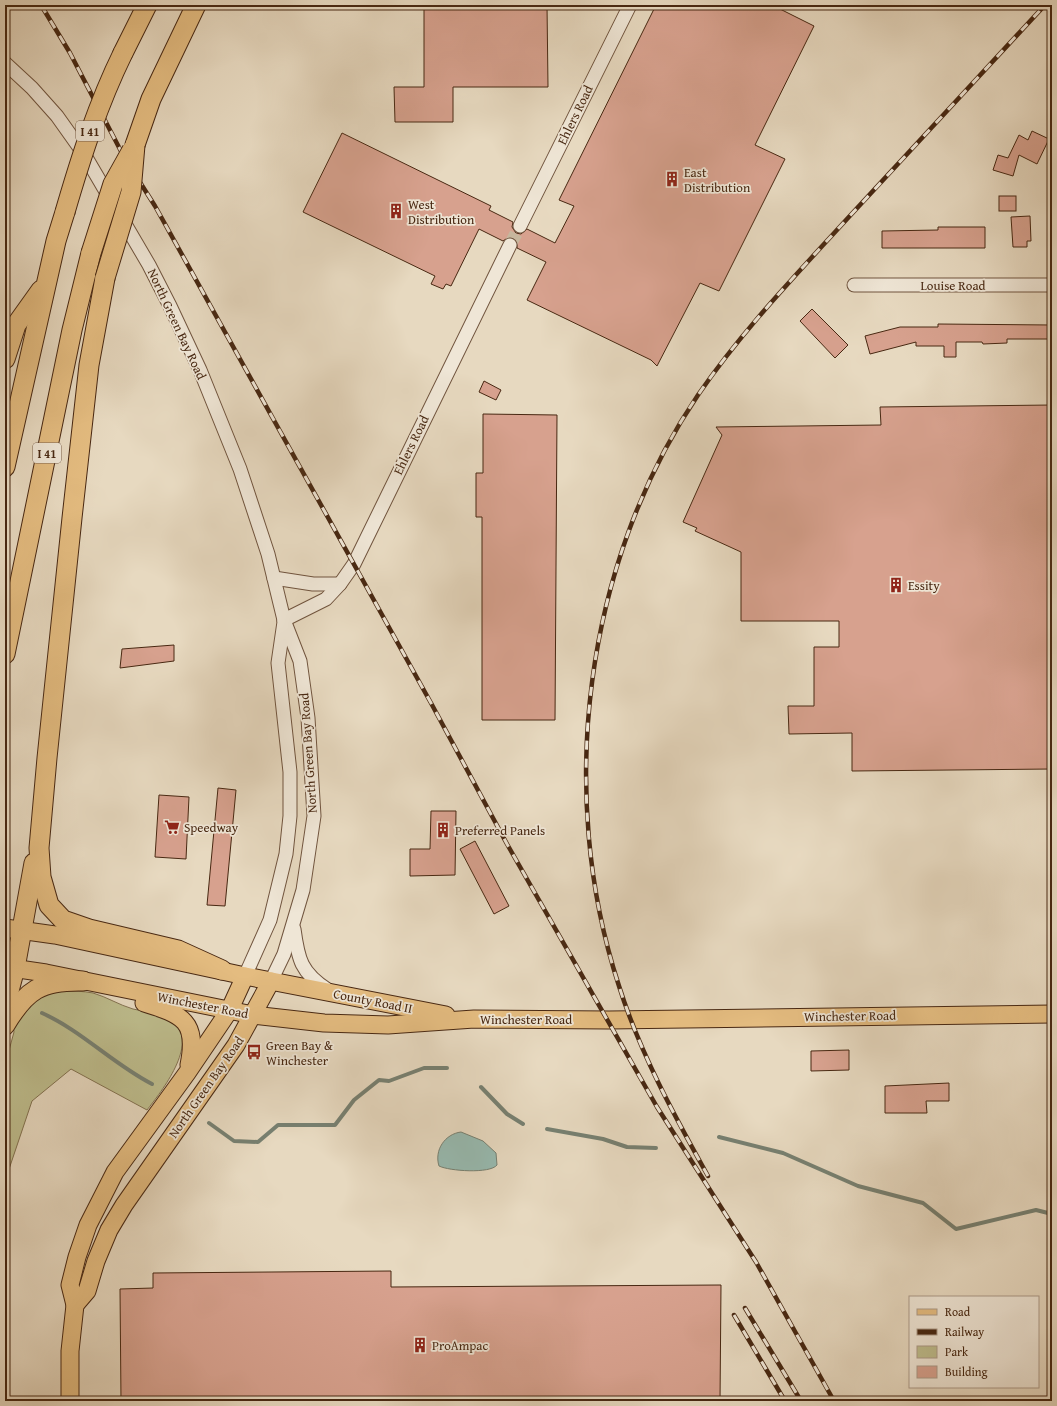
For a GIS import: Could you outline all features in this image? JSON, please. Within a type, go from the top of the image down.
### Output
[{"type":"highway","name":"I 41","points":[[5,467],[56,241],[107,86],[147,5]]},
{"type":"highway","name":"I 41","points":[[5,654],[72,330],[91,253],[112,184],[135,145],[151,99],[196,5]]},
{"type":"highway","points":[[135,145],[131,192],[106,278],[88,380],[47,758],[39,848],[41,877],[45,895],[53,911],[63,920],[89,929],[178,950],[222,970]]},
{"type":"highway","points":[[5,359],[16,325],[46,284]]},
{"type":"highway","points":[[5,1006],[14,930],[39,848]]},
{"type":"highway","points":[[5,1025],[24,997],[35,989],[56,982],[87,981]]},
{"type":"main road","points":[[14,930],[55,935],[271,981]]},
{"type":"main road","name":"Winchester Road","points":[[10,967],[87,981],[253,1016],[292,1020],[388,1025],[474,1019],[609,1020],[1052,1014]]},
{"type":"main road","name":"North Green Bay Road","points":[[70,1401],[70,1351],[76,1305],[70,1285],[77,1257],[88,1225],[115,1172],[187,1073],[229,1011],[245,976]]},
{"type":"main road","points":[[87,981],[112,992],[170,1012],[184,1022],[189,1028],[193,1042],[187,1073]]},
{"type":"main road","name":"North Green Bay Road","points":[[76,1305],[87,1291],[98,1254],[109,1230],[124,1204],[236,1045],[271,981]]},
{"type":"main road","name":"County Road II","points":[[271,981],[397,1007],[474,1019]]},
{"type":"street","name":"Ehlers Road","points":[[520,226],[630,5]]},
{"type":"street","name":"North Green Bay Road","points":[[5,63],[32,88],[66,128],[97,173],[149,265],[200,370],[229,440],[249,493],[274,578],[284,620],[300,661],[308,718],[314,809],[307,869],[294,927],[284,954],[271,981]]},
{"type":"street","name":"Ehlers Road","points":[[284,620],[326,599],[340,584],[354,564],[382,503],[510,245]]},
{"type":"street","name":"Louise Road","points":[[854,285],[1052,284]]},
{"type":"street","points":[[274,578],[313,584],[340,584]]},
{"type":"street","name":"North Green Bay Road","points":[[245,976],[270,920],[286,854],[290,816],[290,772],[278,663],[284,620]]},
{"type":"street","points":[[294,927],[301,963],[306,973],[316,982],[333,993]]},
{"type":"green space","points":[[63,991],[82,991],[93,993],[133,1009],[154,1013],[168,1019],[173,1022],[180,1031],[182,1042],[180,1054],[175,1067],[161,1092],[147,1110],[71,1069],[32,1101],[5,1181],[5,1065],[14,1032],[13,1025],[28,1005],[38,997]]},
{"type":"water","points":[[461,1132],[483,1141],[496,1153],[497,1165],[493,1168],[478,1171],[451,1169],[439,1166],[438,1154],[442,1144],[450,1136]]},
{"type":"building","points":[[424,5],[547,5],[548,87],[453,87],[453,122],[395,122],[394,87],[424,87]]},
{"type":"building","name":"East Distribution","points":[[656,5],[772,5],[814,26],[755,145],[785,159],[719,291],[700,283],[657,366],[651,360],[527,300],[546,262],[517,248],[517,241],[513,238],[509,237],[503,241],[479,229],[451,286],[446,284],[443,289],[431,284],[435,276],[303,212],[342,133],[491,206],[489,210],[513,222],[512,227],[516,233],[521,234],[527,229],[555,243],[574,206],[559,200]]},
{"type":"building","points":[[1032,131],[1049,139],[1037,164],[1019,155],[1013,176],[993,170],[998,155],[1008,158],[1019,135],[1028,140]]},
{"type":"building","points":[[999,196],[1016,196],[1016,211],[999,211]]},
{"type":"building","points":[[1030,216],[1031,241],[1027,241],[1027,247],[1013,247],[1011,217]]},
{"type":"building","points":[[938,227],[985,227],[985,248],[882,248],[882,231],[938,230]]},
{"type":"building","points":[[812,309],[848,345],[835,358],[800,321]]},
{"type":"building","points":[[938,324],[1052,325],[1052,339],[1007,339],[1007,343],[983,344],[982,342],[956,342],[956,357],[944,357],[944,346],[916,346],[916,342],[870,354],[865,336],[900,327],[938,327]]},
{"type":"building","points":[[484,381],[501,390],[496,400],[479,392]]},
{"type":"building","name":"Essity","points":[[1052,405],[1052,769],[852,771],[852,733],[789,734],[788,706],[814,706],[814,647],[839,647],[839,621],[741,621],[741,552],[695,531],[697,528],[683,522],[722,435],[716,427],[881,425],[880,407]]},
{"type":"building","points":[[483,414],[557,415],[555,720],[482,720],[482,517],[476,517],[476,473],[483,473]]},
{"type":"building","points":[[174,645],[174,661],[120,668],[122,649]]},
{"type":"building","points":[[218,788],[236,790],[225,906],[207,905]]},
{"type":"building","name":"Speedway","points":[[159,795],[189,797],[186,859],[155,857]]},
{"type":"building","name":"Preferred Panels","points":[[431,811],[456,811],[455,875],[410,876],[410,849],[430,849]]},
{"type":"building","points":[[475,841],[509,906],[494,914],[460,849]]},
{"type":"building","points":[[849,1050],[849,1070],[811,1071],[811,1051]]},
{"type":"building","points":[[949,1083],[949,1101],[926,1101],[927,1113],[885,1113],[885,1086]]},
{"type":"building","name":"ProAmpac","points":[[391,1271],[391,1287],[721,1285],[720,1401],[121,1401],[120,1289],[153,1288],[153,1273]]},
{"type":"waterway","points":[[42,1013],[71,1029],[124,1067],[152,1084]]},
{"type":"waterway","points":[[209,1123],[234,1141],[258,1142],[278,1125],[335,1125],[354,1100],[379,1080],[389,1081],[424,1068],[447,1068]]},
{"type":"waterway","points":[[481,1087],[507,1114],[523,1124]]},
{"type":"waterway","points":[[547,1129],[603,1139],[627,1147],[656,1148]]},
{"type":"waterway","points":[[719,1137],[783,1153],[858,1186],[923,1203],[956,1229],[1036,1210],[1052,1214]]},
{"type":"tunnel","points":[[510,245],[520,226]]},
{"type":"railway","points":[[41,5],[70,53],[124,157],[155,206],[431,703],[507,844],[657,1107],[756,1262],[834,1401]]},
{"type":"railway","points":[[708,1176],[670,1107],[647,1059],[627,1011],[600,912],[589,836],[586,759],[592,682],[606,605],[629,531],[659,461],[698,395],[715,371],[751,326],[789,283],[1045,5]]},
{"type":"railway","points":[[745,1308],[801,1401]]},
{"type":"railway","points":[[734,1315],[785,1401]]},
{"type":"place","name":"East Distribution","points":[[672,179]]},
{"type":"place","name":"West Distribution","points":[[396,211]]},
{"type":"place","name":"Essity","points":[[896,585]]},
{"type":"place","name":"Speedway","points":[[172,827]]},
{"type":"place","name":"Preferred Panels","points":[[443,830]]},
{"type":"place","name":"Green Bay & Winchester","points":[[254,1052]]},
{"type":"place","name":"ProAmpac","points":[[420,1345]]}]
